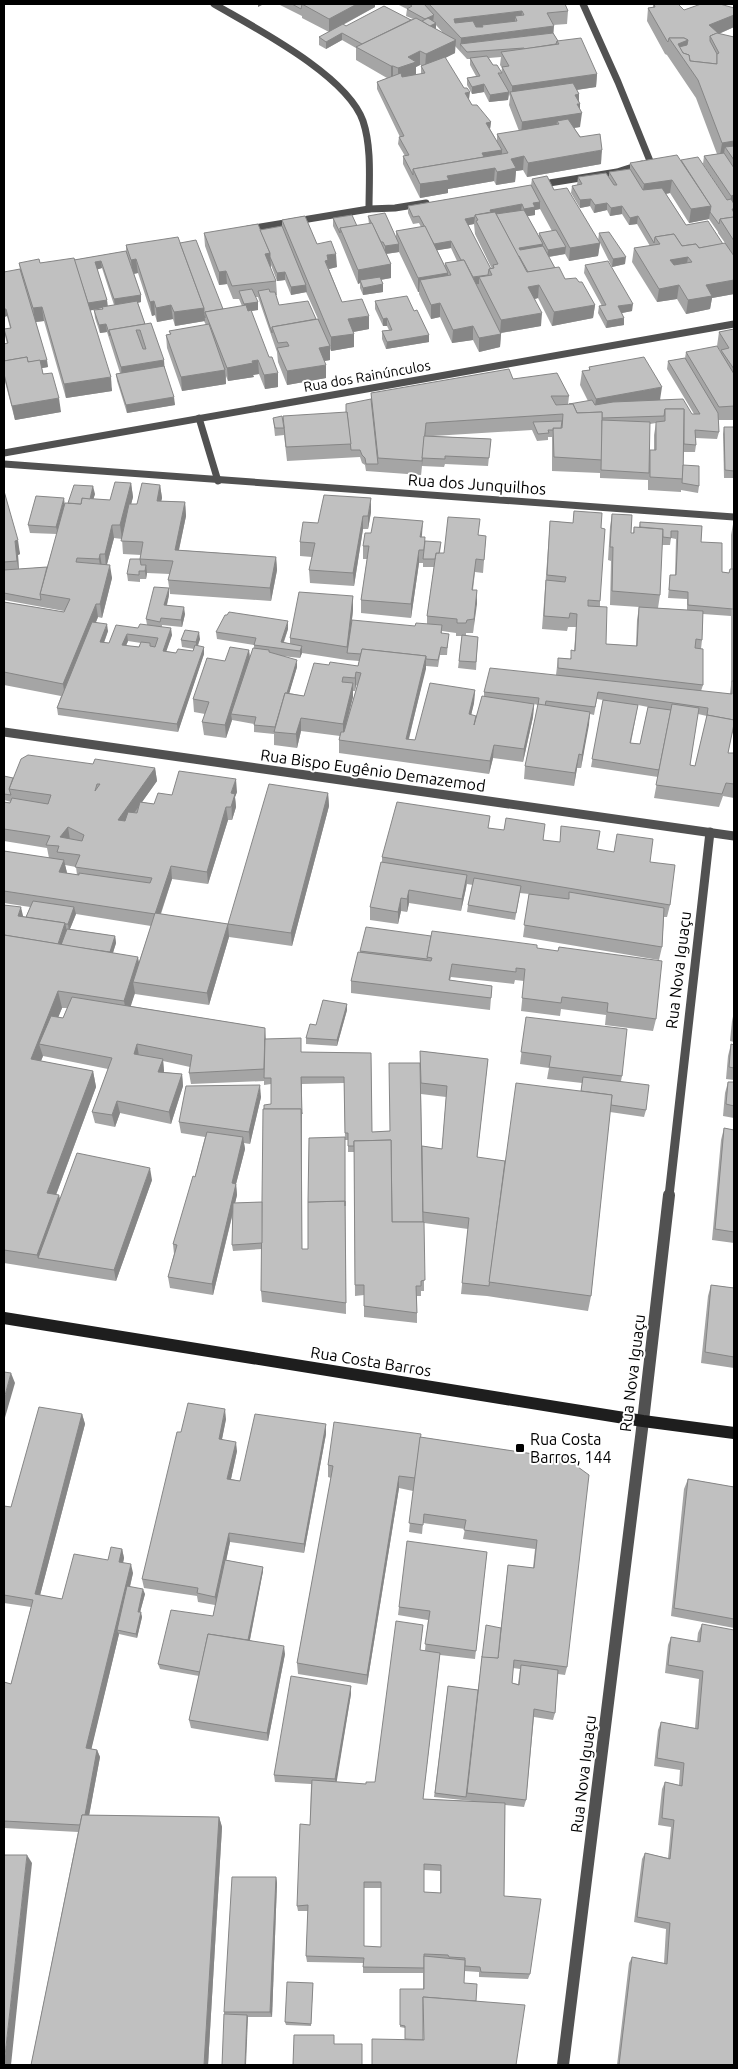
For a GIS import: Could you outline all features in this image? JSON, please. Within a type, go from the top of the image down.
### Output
[{"type":"main road","name":"Rua Costa Barros","points":[[4,1318],[643,1421],[734,1433]]},
{"type":"street","points":[[214,4],[329,77],[350,98],[363,119],[369,163],[369,209]]},
{"type":"street","points":[[530,186],[617,172],[650,161],[618,82],[583,4]]},
{"type":"street","points":[[242,230],[369,209],[395,208],[434,202]]},
{"type":"street","name":"Rua dos Rainúnculos","points":[[4,453],[734,324]]},
{"type":"street","points":[[199,418],[218,481]]},
{"type":"street","name":"Rua dos Junquilhos","points":[[4,464],[734,517]]},
{"type":"street","name":"Rua Bispo Eugênio Demazemod","points":[[5,734],[734,836]]},
{"type":"street","name":"Rua Nova Iguaçu","points":[[563,2065],[643,1421],[710,832]]},
{"type":"building","points":[[292,4],[302,4],[301,9]]},
{"type":"building","points":[[302,4],[357,4],[329,19]]},
{"type":"building","points":[[409,4],[424,4],[434,15],[425,19],[407,9],[412,6]]},
{"type":"building","points":[[429,4],[565,4],[568,11],[547,13],[554,26],[461,38]],"holes":[[[522,11],[524,15],[515,16],[517,21],[482,25],[483,27],[476,27],[473,21],[455,23],[454,19]]]},
{"type":"building","points":[[654,4],[678,4],[684,10],[701,4],[720,4],[734,8],[734,15],[709,25],[718,33],[710,36],[710,41],[717,54],[717,64],[690,61],[689,55],[683,53],[679,47],[687,45],[688,40],[684,38],[669,38],[668,42],[648,8],[655,7]]},
{"type":"building","points":[[384,6],[411,20],[362,44],[342,33],[326,42],[319,37],[343,24],[346,26]]},
{"type":"building","points":[[416,18],[456,40],[426,54],[420,51],[408,57],[416,62],[398,68],[356,47]]},
{"type":"building","points":[[428,18],[436,23],[430,26],[422,21]]},
{"type":"building","points":[[553,33],[558,41],[556,44],[525,49],[467,52],[460,44]]},
{"type":"building","points":[[717,33],[734,37],[734,141],[722,143],[698,80],[669,38],[684,38],[688,40],[678,44],[683,53],[689,55],[690,61],[717,64],[717,54],[719,53],[710,36]]},
{"type":"building","points":[[581,38],[597,74],[512,86],[502,67],[509,66],[501,52],[559,44],[557,41]]},
{"type":"building","points":[[487,56],[493,65],[497,65],[502,73],[498,73],[509,92],[490,95],[484,84],[472,87],[467,78],[480,76],[470,58]]},
{"type":"building","points":[[445,57],[464,88],[467,88],[470,92],[465,93],[472,105],[477,105],[491,122],[486,123],[502,150],[482,153],[484,157],[413,169],[413,175],[403,156],[409,155],[399,137],[404,136],[377,82],[401,73],[402,77],[425,73],[421,66]]},
{"type":"building","points":[[573,83],[579,94],[575,95],[582,113],[522,122],[510,92]]},
{"type":"building","points":[[568,119],[580,137],[600,134],[602,150],[528,163],[524,156],[511,159],[516,168],[497,172],[495,168],[447,176],[449,180],[420,184],[413,169],[508,153],[497,134],[559,124],[557,121]]},
{"type":"building","points":[[734,146],[734,160],[725,147]]},
{"type":"building","points":[[724,153],[734,168],[734,195],[731,196],[704,156]]},
{"type":"building","points":[[677,155],[711,206],[691,209],[672,180],[644,184],[630,163]]},
{"type":"building","points":[[698,157],[727,200],[731,199],[734,204],[734,209],[732,209],[734,217],[720,219],[719,224],[710,212],[711,206],[681,160]]},
{"type":"building","points":[[630,169],[643,190],[662,188],[686,225],[708,221],[723,244],[699,248],[696,244],[682,246],[674,234],[655,237],[654,243],[638,216],[630,218],[622,206],[611,208],[607,203],[595,205],[591,199],[580,200],[572,186],[582,184],[578,177],[606,173],[614,185],[617,185],[609,172]]},
{"type":"building","points":[[547,176],[554,190],[567,188],[600,243],[570,248],[532,179]]},
{"type":"building","points":[[531,185],[540,202],[533,203],[535,207],[524,209],[522,204],[490,210],[491,212],[465,219],[491,269],[489,269],[488,275],[473,277],[451,241],[434,244],[419,216],[413,217],[408,206]]},
{"type":"building","points":[[524,210],[543,244],[519,248],[520,250],[543,246],[555,268],[528,272],[496,214]]},
{"type":"building","points":[[495,212],[527,272],[559,267],[565,279],[576,278],[579,282],[582,282],[595,305],[554,312],[539,285],[528,287],[542,313],[501,320],[479,277],[492,275],[489,269],[494,268],[493,265],[498,264],[476,221],[478,220],[475,215]]},
{"type":"building","points":[[385,213],[399,244],[385,246],[381,242],[368,216]]},
{"type":"building","points":[[352,215],[357,226],[340,228],[340,233],[333,218]]},
{"type":"building","points":[[305,216],[317,244],[331,241],[336,254],[327,255],[328,260],[325,261],[342,302],[362,299],[369,316],[348,319],[354,334],[331,337],[282,220]]},
{"type":"building","points":[[734,217],[734,241],[720,219]]},
{"type":"building","points":[[372,223],[391,264],[358,270],[340,228]]},
{"type":"building","points":[[258,224],[270,253],[265,254],[276,281],[232,286],[226,271],[219,272],[204,233]]},
{"type":"building","points":[[282,226],[306,285],[291,287],[285,272],[277,273],[270,257],[260,230]]},
{"type":"building","points":[[425,226],[448,273],[418,278],[396,231]]},
{"type":"building","points":[[556,230],[566,247],[548,250],[539,233]]},
{"type":"building","points":[[609,232],[626,257],[613,259],[599,233]]},
{"type":"building","points":[[674,234],[682,246],[696,244],[699,248],[725,243],[734,256],[734,280],[706,285],[712,296],[688,300],[679,285],[659,289],[634,248],[660,244],[655,237]],"holes":[[[688,257],[692,262],[674,265],[670,260]]]},
{"type":"building","points":[[178,237],[204,308],[174,312],[171,305],[156,308],[154,301],[150,302],[136,259],[131,260],[126,245]]},
{"type":"building","points":[[196,240],[223,309],[205,312],[205,318],[204,308],[180,243]]},
{"type":"building","points":[[126,251],[141,295],[114,299],[101,261],[95,262],[107,300],[88,303],[74,260]]},
{"type":"building","points":[[74,258],[111,377],[64,384],[42,307],[33,308],[19,263],[39,259],[40,263]]},
{"type":"building","points":[[464,260],[501,334],[479,338],[473,326],[453,330],[440,303],[431,305],[420,280],[451,275],[445,263]]},
{"type":"building","points":[[608,261],[633,304],[618,306],[624,318],[607,321],[599,306],[606,305],[585,265]]},
{"type":"building","points":[[20,269],[47,360],[28,362],[27,357],[4,361],[4,344],[8,343],[4,329],[11,328],[6,309],[4,309],[4,272]]},
{"type":"building","points":[[380,277],[383,284],[363,288],[360,280]]},
{"type":"building","points":[[252,289],[258,302],[244,304],[239,291]]},
{"type":"building","points":[[269,289],[270,292],[275,292],[279,305],[308,301],[316,319],[272,327],[272,333],[258,291]]},
{"type":"building","points":[[407,296],[414,311],[417,310],[429,335],[387,342],[382,331],[392,330],[387,318],[383,319],[375,301]]},
{"type":"building","points":[[137,301],[145,324],[109,330],[110,336],[106,324],[99,325],[94,310]]},
{"type":"building","points":[[246,305],[248,311],[251,310],[269,357],[272,357],[278,373],[264,375],[258,360],[252,361],[253,363],[227,368],[205,312]]},
{"type":"building","points":[[318,319],[330,346],[319,348],[326,365],[287,371],[277,348],[289,346],[287,342],[278,343],[272,327]]},
{"type":"building","points":[[151,323],[164,360],[121,367],[109,330]],"holes":[[[136,330],[140,330],[146,349],[143,349]]]},
{"type":"building","points":[[209,324],[225,370],[181,377],[166,335],[171,334],[169,331]]},
{"type":"building","points":[[734,329],[734,369],[721,350],[729,348],[719,332]]},
{"type":"building","points":[[717,346],[734,374],[734,406],[719,407],[686,352]]},
{"type":"building","points":[[27,357],[28,362],[40,360],[43,374],[52,373],[59,398],[12,406],[4,374],[4,361]]},
{"type":"building","points":[[644,357],[662,387],[596,399],[582,371],[590,370],[589,367]]},
{"type":"building","points":[[685,358],[718,413],[719,432],[695,430],[696,445],[684,444],[684,409],[665,409],[664,416],[602,418],[602,412],[577,413],[573,404],[569,404],[592,400],[595,405],[613,402],[683,399],[692,414],[700,414],[668,361]]},
{"type":"building","points":[[164,366],[174,397],[126,405],[116,374]]},
{"type":"building","points":[[509,369],[513,379],[557,373],[569,396],[551,396],[556,405],[573,404],[577,413],[602,412],[602,460],[554,457],[553,428],[562,428],[563,414],[426,423],[422,461],[378,458],[371,393]]},
{"type":"building","points":[[371,399],[378,464],[366,464],[360,450],[351,450],[346,413],[346,404]]},
{"type":"building","points":[[665,409],[684,409],[683,479],[650,477],[650,450],[656,450],[656,422],[665,421]]},
{"type":"building","points":[[347,412],[351,444],[286,447],[283,416]]},
{"type":"building","points":[[282,416],[284,428],[275,428],[273,418]]},
{"type":"building","points":[[602,420],[650,422],[649,473],[601,470]]},
{"type":"building","points":[[562,421],[561,428],[553,428],[553,430],[548,430],[549,433],[538,434],[533,422]]},
{"type":"building","points":[[724,427],[734,427],[734,471],[725,470]]},
{"type":"building","points":[[424,436],[491,439],[489,458],[445,456],[445,459],[422,458]]},
{"type":"building","points":[[683,465],[699,466],[699,486],[682,483]]},
{"type":"building","points":[[115,482],[131,483],[120,525],[112,525],[105,554],[100,554],[99,559],[77,558],[76,562],[110,565],[100,604],[96,604],[63,684],[4,672],[4,602],[64,612],[70,599],[40,594],[65,503],[81,504],[82,498],[110,500]]},
{"type":"building","points":[[142,483],[160,485],[157,501],[185,502],[175,550],[276,557],[270,588],[168,580],[173,561],[140,559],[143,542],[121,541],[129,504],[137,504]]},
{"type":"building","points":[[74,485],[93,486],[90,499],[82,498],[81,504],[68,503]]},
{"type":"building","points":[[4,491],[18,540],[15,541],[17,561],[4,562]]},
{"type":"building","points":[[324,495],[371,498],[368,516],[363,516],[353,573],[309,570],[315,543],[300,542],[303,522],[318,523]]},
{"type":"building","points":[[36,496],[64,498],[56,527],[28,525]]},
{"type":"building","points":[[574,511],[602,513],[601,528],[605,529],[600,601],[588,600],[588,606],[607,607],[606,644],[637,646],[639,607],[703,611],[702,640],[696,639],[695,648],[703,649],[703,685],[558,668],[558,658],[571,659],[571,650],[575,651],[577,614],[570,613],[569,618],[544,616],[546,580],[565,582],[566,577],[547,575],[550,521],[573,523]]},
{"type":"building","points":[[612,514],[632,515],[631,533],[634,533],[634,527],[663,529],[660,595],[612,591],[613,547],[610,547]]},
{"type":"building","points":[[374,517],[423,521],[420,537],[425,537],[424,550],[419,550],[411,604],[361,600],[369,546],[363,546],[365,533],[371,533]]},
{"type":"building","points":[[448,517],[480,519],[478,535],[486,536],[484,560],[476,559],[472,590],[477,590],[474,619],[467,620],[466,623],[457,623],[457,619],[427,616],[436,553],[444,553]]},
{"type":"building","points":[[640,522],[702,526],[701,542],[722,543],[722,572],[729,573],[730,569],[733,569],[733,609],[688,605],[688,592],[669,590],[670,575],[676,575],[678,531],[671,531],[671,538],[663,537],[663,529],[640,527]]},
{"type":"building","points":[[425,541],[441,542],[439,553],[436,553],[435,559],[423,559]]},
{"type":"building","points":[[130,559],[140,559],[141,565],[146,565],[145,571],[139,571],[139,575],[127,574]]},
{"type":"building","points":[[47,567],[40,594],[41,600],[4,593],[4,570]]},
{"type":"building","points":[[154,587],[169,588],[164,605],[184,607],[181,620],[161,618],[160,622],[146,619]]},
{"type":"building","points":[[299,592],[353,596],[347,647],[290,638]]},
{"type":"building","points":[[229,612],[288,621],[281,642],[302,646],[300,651],[254,645],[256,638],[216,632],[225,615]]},
{"type":"building","points":[[352,620],[415,626],[416,623],[442,625],[441,633],[449,634],[447,648],[441,647],[438,660],[426,659],[426,656],[362,649],[361,654],[347,653]]},
{"type":"building","points":[[92,622],[107,624],[100,642],[109,643],[116,625],[138,628],[140,624],[171,628],[163,651],[176,653],[178,649],[193,651],[195,645],[204,647],[177,724],[57,708]],"holes":[[[127,634],[158,638],[155,647],[150,646],[150,643],[141,642],[139,647],[122,645]]]},
{"type":"building","points":[[185,630],[199,632],[196,642],[181,640]]},
{"type":"building","points":[[462,635],[478,637],[476,662],[459,661]]},
{"type":"building","points":[[230,647],[249,650],[225,725],[202,722],[209,702],[193,699],[207,658],[225,661]]},
{"type":"building","points":[[253,648],[269,650],[269,652],[297,660],[275,727],[254,725],[256,717],[231,714]]},
{"type":"building","points":[[362,649],[426,656],[406,739],[415,740],[430,683],[475,690],[469,714],[476,716],[474,725],[482,696],[534,704],[524,749],[494,745],[490,761],[339,740],[341,732],[344,732],[361,673],[356,672],[355,678],[343,677],[342,682],[353,683],[343,724],[301,718],[296,734],[274,732],[285,693],[304,696],[314,663],[329,665],[330,662],[358,666]]},
{"type":"building","points":[[490,668],[732,694],[732,681],[734,681],[734,720],[707,715],[708,708],[598,692],[595,707],[546,701],[545,706],[538,705],[539,698],[484,692]]},
{"type":"building","points":[[603,700],[638,705],[630,743],[640,744],[648,707],[671,710],[659,770],[592,759]]},
{"type":"building","points":[[538,704],[590,712],[582,755],[579,754],[575,773],[525,766]]},
{"type":"building","points":[[672,704],[699,708],[690,765],[695,766],[707,715],[734,720],[728,753],[734,753],[734,784],[726,783],[722,794],[656,785]]},
{"type":"building","points":[[28,755],[93,764],[95,759],[155,768],[118,820],[125,821],[128,812],[137,813],[140,802],[154,804],[158,793],[172,795],[179,771],[236,779],[231,793],[235,794],[231,807],[226,807],[207,872],[171,866],[155,914],[4,891],[4,851],[64,860],[59,872],[150,883],[152,878],[75,867],[80,855],[57,852],[59,846],[46,845],[50,836],[4,829],[4,802],[10,803],[12,798],[48,804],[51,795],[9,789],[21,759]],"holes":[[[68,827],[84,835],[82,841],[60,837]]]},
{"type":"building","points":[[4,776],[13,778],[9,789],[11,795],[4,794]]},
{"type":"building","points":[[269,784],[328,793],[291,933],[228,924]]},
{"type":"building","points":[[397,802],[490,816],[488,828],[504,830],[506,818],[545,824],[543,840],[560,842],[561,826],[600,831],[597,849],[614,852],[617,834],[653,839],[650,862],[675,865],[670,905],[382,857]]},
{"type":"building","points":[[381,862],[467,875],[462,899],[409,890],[407,899],[401,898],[398,912],[370,907]]},
{"type":"building","points":[[474,878],[521,886],[516,913],[468,905]]},
{"type":"building","points":[[569,892],[664,908],[662,947],[524,925],[529,894],[569,899]]},
{"type":"building","points":[[33,901],[74,907],[68,924],[26,917]]},
{"type":"building","points":[[4,905],[21,907],[18,916],[65,923],[58,944],[4,935]]},
{"type":"building","points":[[155,913],[228,924],[207,993],[133,982]]},
{"type":"building","points":[[366,927],[431,936],[427,959],[360,951]]},
{"type":"building","points":[[67,929],[115,936],[110,952],[61,945]]},
{"type":"building","points":[[432,931],[537,945],[537,948],[558,951],[559,947],[662,961],[656,1019],[607,1012],[608,1003],[562,997],[561,1003],[522,998],[525,969],[516,968],[516,972],[452,964],[449,980],[492,986],[491,998],[351,981],[358,952],[431,961],[432,958],[427,957]]},
{"type":"building","points":[[4,935],[138,957],[124,1001],[58,991],[31,1059],[93,1071],[47,1193],[59,1195],[37,1255],[4,1250]]},
{"type":"building","points":[[72,997],[265,1028],[264,1069],[189,1073],[192,1055],[137,1044],[134,1054],[163,1059],[158,1072],[182,1074],[169,1112],[117,1101],[112,1115],[92,1112],[112,1058],[39,1044],[51,1016],[63,1018]]},
{"type":"building","points":[[323,1000],[347,1004],[337,1040],[306,1038],[310,1024],[316,1025]]},
{"type":"building","points":[[526,1017],[627,1029],[622,1076],[549,1067],[551,1056],[521,1052]]},
{"type":"building","points":[[301,1038],[301,1052],[371,1053],[372,1132],[390,1131],[389,1063],[420,1063],[423,1222],[392,1222],[391,1140],[354,1141],[354,1146],[348,1146],[348,1133],[345,1133],[344,1077],[301,1077],[302,1114],[301,1109],[264,1109],[264,1105],[271,1104],[271,1078],[264,1078],[265,1039]]},
{"type":"building","points":[[731,1044],[734,1045],[734,1068],[729,1067]]},
{"type":"building","points":[[420,1051],[488,1059],[477,1157],[505,1161],[489,1286],[462,1283],[469,1218],[423,1212],[422,1146],[442,1149],[447,1086],[421,1083]]},
{"type":"building","points":[[583,1077],[649,1085],[646,1110],[611,1105],[612,1095],[581,1091]]},
{"type":"building","points":[[728,1082],[734,1082],[734,1106],[726,1104]]},
{"type":"building","points":[[516,1083],[612,1095],[591,1296],[489,1282]]},
{"type":"building","points":[[260,1085],[249,1132],[179,1122],[186,1086]]},
{"type":"building","points":[[263,1109],[301,1109],[302,1249],[308,1249],[308,1202],[345,1201],[346,1303],[261,1291]]},
{"type":"building","points":[[724,1128],[734,1130],[734,1232],[715,1229]]},
{"type":"building","points":[[207,1132],[243,1137],[232,1183],[236,1184],[212,1284],[168,1277],[177,1245],[173,1244],[193,1176],[195,1177]]},
{"type":"building","points":[[345,1137],[345,1201],[308,1202],[309,1138]]},
{"type":"building","points":[[391,1140],[392,1222],[424,1222],[425,1280],[421,1281],[421,1286],[416,1286],[417,1313],[364,1306],[364,1285],[355,1285],[354,1141]]},
{"type":"building","points":[[77,1153],[150,1168],[114,1270],[38,1258]]},
{"type":"building","points":[[262,1202],[262,1243],[232,1245],[233,1203]]},
{"type":"building","points":[[711,1285],[734,1288],[734,1357],[705,1352]]},
{"type":"building","points":[[4,1372],[11,1373],[4,1399]]},
{"type":"building","points":[[188,1403],[225,1409],[219,1439],[236,1442],[227,1479],[240,1481],[255,1414],[326,1424],[304,1544],[229,1533],[215,1597],[197,1593],[198,1588],[142,1579],[177,1432],[181,1432]]},
{"type":"building","points":[[39,1407],[82,1414],[35,1594],[62,1599],[74,1554],[108,1560],[111,1547],[122,1549],[119,1562],[131,1564],[86,1748],[97,1750],[85,1815],[82,1815],[80,1825],[4,1821],[4,1682],[11,1684],[33,1600],[4,1595],[4,1506],[11,1507]]},
{"type":"building","points":[[334,1422],[421,1434],[415,1478],[399,1476],[367,1675],[297,1663],[333,1466],[328,1465]]},
{"type":"building","points":[[420,1437],[567,1459],[589,1475],[567,1667],[514,1660],[512,1683],[519,1685],[521,1665],[558,1670],[555,1713],[534,1709],[526,1800],[467,1793],[482,1656],[498,1658],[508,1565],[534,1568],[537,1540],[464,1530],[466,1520],[424,1514],[423,1525],[409,1523]]},
{"type":"building","points":[[688,1479],[734,1487],[734,1619],[674,1608]]},
{"type":"building","points":[[407,1541],[487,1552],[476,1651],[425,1644],[430,1611],[399,1607]]},
{"type":"building","points":[[225,1560],[263,1567],[248,1640],[208,1634],[200,1672],[158,1664],[171,1610],[213,1616]]},
{"type":"building","points":[[127,1586],[143,1589],[138,1612],[141,1612],[136,1634],[117,1630]]},
{"type":"building","points":[[396,1621],[423,1625],[420,1650],[440,1653],[423,1799],[505,1803],[504,1896],[541,1899],[530,1974],[481,1972],[480,1967],[465,1966],[465,1958],[449,1957],[448,1955],[424,1954],[424,1968],[363,1967],[364,1958],[306,1956],[308,1905],[297,1906],[300,1824],[310,1825],[312,1780],[366,1784],[366,1782],[375,1782]],"holes":[[[424,1864],[441,1865],[441,1893],[424,1892]],[[364,1882],[381,1882],[381,1947],[364,1946]]]},
{"type":"building","points":[[702,1624],[734,1630],[734,2065],[619,2065],[632,1957],[667,1964],[670,1923],[637,1917],[645,1853],[670,1859],[674,1820],[662,1818],[665,1782],[682,1786],[684,1763],[657,1758],[661,1722],[698,1729],[703,1671],[668,1665],[671,1637],[700,1642]]},
{"type":"building","points":[[486,1625],[501,1628],[498,1658],[482,1657]]},
{"type":"building","points":[[208,1634],[284,1646],[267,1733],[189,1720]]},
{"type":"building","points":[[291,1676],[351,1686],[335,1779],[274,1775]]},
{"type":"building","points":[[448,1686],[478,1690],[466,1797],[435,1793]]},
{"type":"building","points":[[82,1815],[219,1817],[204,2065],[31,2065]]},
{"type":"building","points":[[4,1855],[27,1855],[4,2065]]},
{"type":"building","points":[[232,1877],[276,1877],[270,2012],[224,2012]]},
{"type":"building","points":[[424,1956],[465,1960],[464,1983],[477,1984],[476,2001],[423,1997],[423,2040],[405,2039],[405,2026],[400,2025],[400,1989],[424,1989]]},
{"type":"building","points":[[287,1982],[313,1983],[311,2024],[285,2022]]},
{"type":"building","points":[[423,1997],[525,2005],[516,2065],[372,2065],[372,2039],[424,2040]]},
{"type":"building","points":[[224,2014],[247,2015],[245,2065],[222,2065]]},
{"type":"building","points":[[294,2035],[334,2035],[334,2044],[362,2044],[362,2065],[293,2065]]},
{"type":"place","name":"Rua Costa Barros, 144","points":[[520,1448]]}]
